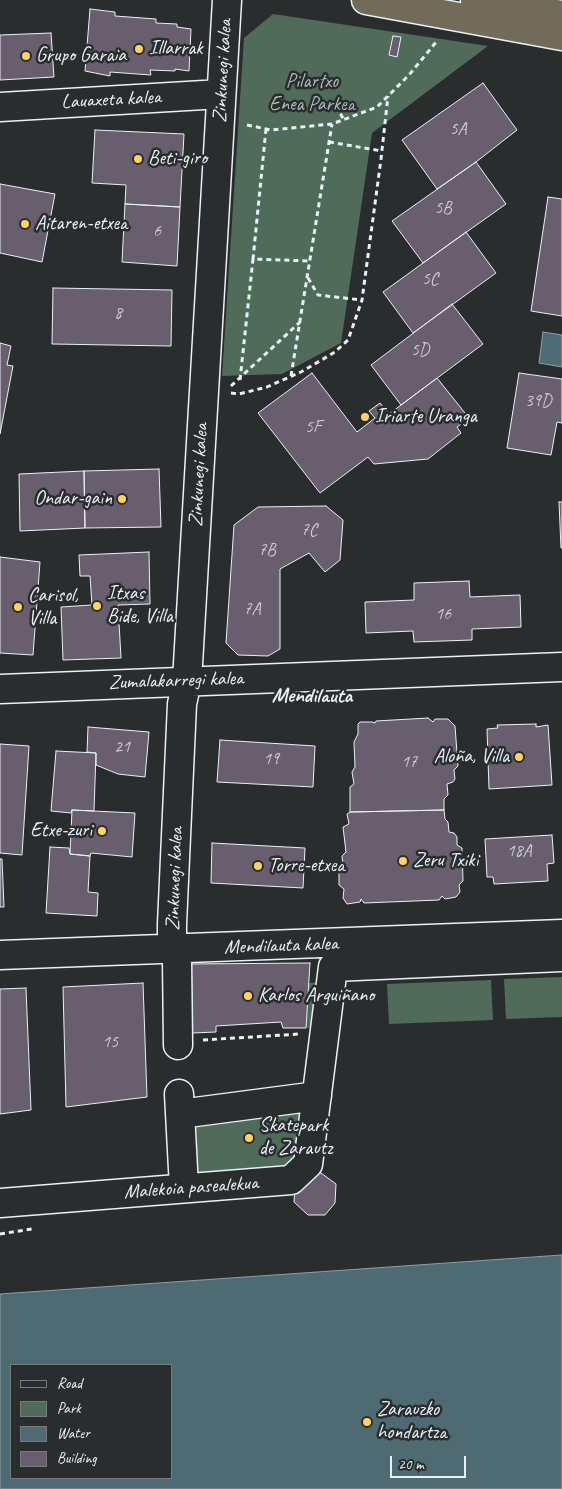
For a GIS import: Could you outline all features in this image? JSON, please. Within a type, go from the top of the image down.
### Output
[{"type":"highway","points":[[366,0],[562,36]]},
{"type":"highway","points":[[475,0],[562,16]]},
{"type":"street","name":"Zinkunegi kalea","points":[[178,1043],[177,955],[172,940],[172,924],[182,704],[187,681],[227,0]]},
{"type":"street","name":"Lauaxeta kalea","points":[[0,107],[221,94]]},
{"type":"street","name":"Zumalakarregi kalea","points":[[0,689],[562,667]]},
{"type":"street","name":"Mendilauta kalea","points":[[0,954],[177,955],[562,934]]},
{"type":"street","name":"Malekoia pasealekua","points":[[0,1203],[291,1180],[308,1164],[333,966],[562,957]]},
{"type":"street","points":[[184,1188],[180,1104],[317,1096]]},
{"type":"path","points":[[240,124],[271,130],[332,124],[377,107],[409,75],[437,40]]},
{"type":"path","points":[[223,392],[239,394],[268,387],[335,352],[348,340],[362,300],[388,96]]},
{"type":"path","points":[[336,106],[344,120]]},
{"type":"path","points":[[291,376],[332,124]]},
{"type":"path","points":[[240,380],[266,129]]},
{"type":"path","points":[[329,142],[382,151]]},
{"type":"path","points":[[253,259],[310,261]]},
{"type":"path","points":[[308,278],[318,295],[362,300]]},
{"type":"path","points":[[228,388],[240,380],[300,321]]},
{"type":"path","points":[[178,1043],[324,1032]]},
{"type":"path","points":[[0,1234],[34,1229]]},
{"type":"green space","name":"Pilartxo Enea Parkea","points":[[273,14],[488,46],[372,133],[341,343],[282,374],[222,376],[244,38]]},
{"type":"green space","points":[[562,977],[562,1017],[506,1019],[504,979]]},
{"type":"green space","points":[[491,980],[493,1020],[389,1024],[387,984]]},
{"type":"green space","points":[[325,982],[320,1027],[306,1028],[309,983]]},
{"type":"green space","name":"Skatepark de Zarautz","points":[[304,1106],[300,1160],[286,1170],[197,1177],[196,1117]]},
{"type":"water","points":[[543,332],[562,335],[562,367],[539,363]]},
{"type":"water","name":"Zarauzko hondartza","points":[[562,1255],[562,1489],[0,1489],[0,1294]]},
{"type":"building","name":"Illarrak","points":[[90,9],[115,12],[115,16],[156,19],[156,23],[177,24],[177,27],[191,29],[189,71],[175,69],[175,71],[150,70],[151,75],[110,72],[110,76],[85,71]]},
{"type":"building","name":"Grupo Garaia","points":[[51,33],[54,77],[0,80],[0,35]]},
{"type":"building","points":[[393,36],[401,37],[397,57],[389,55]]},
{"type":"building","points":[[483,83],[517,130],[437,189],[402,140]]},
{"type":"building","name":"Beti-giro","points":[[95,130],[184,134],[180,207],[125,204],[126,185],[92,183]]},
{"type":"building","points":[[476,162],[506,204],[423,263],[392,221]]},
{"type":"building","name":"Aitaren-etxea","points":[[0,184],[55,194],[42,262],[0,253]]},
{"type":"building","points":[[548,197],[562,199],[562,316],[531,311]]},
{"type":"building","points":[[125,204],[180,207],[177,266],[122,262]]},
{"type":"building","points":[[466,232],[496,273],[413,333],[383,292]]},
{"type":"building","points":[[53,288],[172,290],[171,346],[52,344]]},
{"type":"building","points":[[452,304],[483,344],[401,405],[371,365]]},
{"type":"building","points":[[0,343],[11,346],[7,365],[13,366],[0,434]]},
{"type":"building","points":[[312,373],[357,432],[375,418],[369,411],[380,403],[389,414],[437,378],[469,418],[457,427],[461,433],[428,459],[374,464],[368,457],[320,493],[258,413]]},
{"type":"building","points":[[519,373],[562,379],[562,423],[557,422],[551,455],[507,448]]},
{"type":"building","name":"Ondar-gain","points":[[159,469],[161,527],[85,528],[84,471]]},
{"type":"building","points":[[84,471],[85,528],[20,531],[19,474]]},
{"type":"building","points":[[559,502],[562,502],[562,548],[561,548]]},
{"type":"building","points":[[326,506],[343,520],[340,560],[325,572],[309,553],[280,569],[280,649],[268,656],[238,655],[226,643],[234,525],[258,507]]},
{"type":"building","name":"Itxas Bide, Villa","points":[[149,552],[150,604],[118,605],[121,658],[63,660],[61,607],[92,605],[90,576],[80,576],[79,555]]},
{"type":"building","name":"Carisol, Villa","points":[[0,557],[40,562],[33,655],[0,653]]},
{"type":"building","points":[[469,581],[470,597],[520,595],[521,627],[472,629],[472,640],[414,642],[413,631],[366,633],[365,602],[414,600],[414,583]]},
{"type":"building","points":[[428,718],[433,722],[435,719],[448,719],[455,726],[458,766],[454,770],[455,779],[447,784],[448,795],[444,799],[444,810],[350,812],[350,787],[354,784],[352,772],[355,767],[354,742],[358,734],[358,724],[360,722],[375,723],[376,721]]},
{"type":"building","name":"Aloña, Villa","points":[[536,724],[536,727],[548,725],[552,785],[489,789],[487,729],[498,728],[497,725]]},
{"type":"building","points":[[88,727],[149,732],[145,777],[118,774],[96,765],[96,753],[87,752]]},
{"type":"building","points":[[220,740],[315,746],[313,787],[217,782]]},
{"type":"building","points":[[0,744],[29,746],[22,855],[0,853]]},
{"type":"building","points":[[56,751],[96,753],[94,811],[72,810],[71,813],[51,811]]},
{"type":"building","name":"Etxe-zuri","points":[[72,810],[135,813],[132,857],[91,853],[90,856],[70,854]]},
{"type":"building","name":"Zeru Txiki","points":[[444,810],[449,832],[454,833],[457,837],[457,845],[462,848],[463,881],[459,885],[460,892],[456,897],[445,899],[442,896],[439,900],[364,903],[361,899],[360,902],[347,904],[343,898],[344,889],[339,885],[339,870],[343,866],[342,856],[346,852],[343,827],[349,824],[347,814],[350,812]]},
{"type":"building","points":[[552,835],[554,863],[547,864],[548,881],[494,884],[493,877],[487,877],[485,839]]},
{"type":"building","name":"Torre-etxea","points":[[212,843],[305,848],[303,888],[211,883]]},
{"type":"building","points":[[50,847],[69,848],[70,854],[90,856],[88,892],[98,893],[97,916],[46,913]]},
{"type":"building","points":[[0,859],[2,859],[4,907],[0,907]]},
{"type":"building","name":"Karlos Arguiñano","points":[[310,963],[306,1028],[283,1028],[281,1022],[216,1026],[216,1032],[192,1033],[186,964]]},
{"type":"building","points":[[143,983],[147,1097],[66,1107],[63,987]]},
{"type":"building","points":[[26,988],[31,1110],[0,1114],[0,989]]},
{"type":"building","points":[[306,1173],[321,1173],[336,1184],[335,1203],[325,1215],[308,1215],[294,1202],[295,1186]]},
{"type":"place","name":"Illarrak","points":[[139,49]]},
{"type":"place","name":"Grupo Garaia","points":[[26,56]]},
{"type":"place","name":"Beti-giro","points":[[138,159]]},
{"type":"place","name":"Aitaren-etxea","points":[[25,224]]},
{"type":"place","name":"Iriarte Uranga","points":[[365,417]]},
{"type":"place","name":"Ondar-gain","points":[[122,499]]},
{"type":"place","name":"Itxas Bide, Villa","points":[[97,606]]},
{"type":"place","name":"Carisol, Villa","points":[[18,607]]},
{"type":"place","name":"Aloña, Villa","points":[[519,757]]},
{"type":"place","name":"Etxe-zuri","points":[[102,831]]},
{"type":"place","name":"Zeru Txiki","points":[[403,861]]},
{"type":"place","name":"Torre-etxea","points":[[258,866]]},
{"type":"place","name":"Karlos Arguiñano","points":[[248,996]]},
{"type":"place","name":"Skatepark de Zarautz","points":[[249,1138]]},
{"type":"place","name":"Zarauzko hondartza","points":[[367,1422]]},
{"type":"district","name":"Mendilauta","points":[[312,696]]}]
